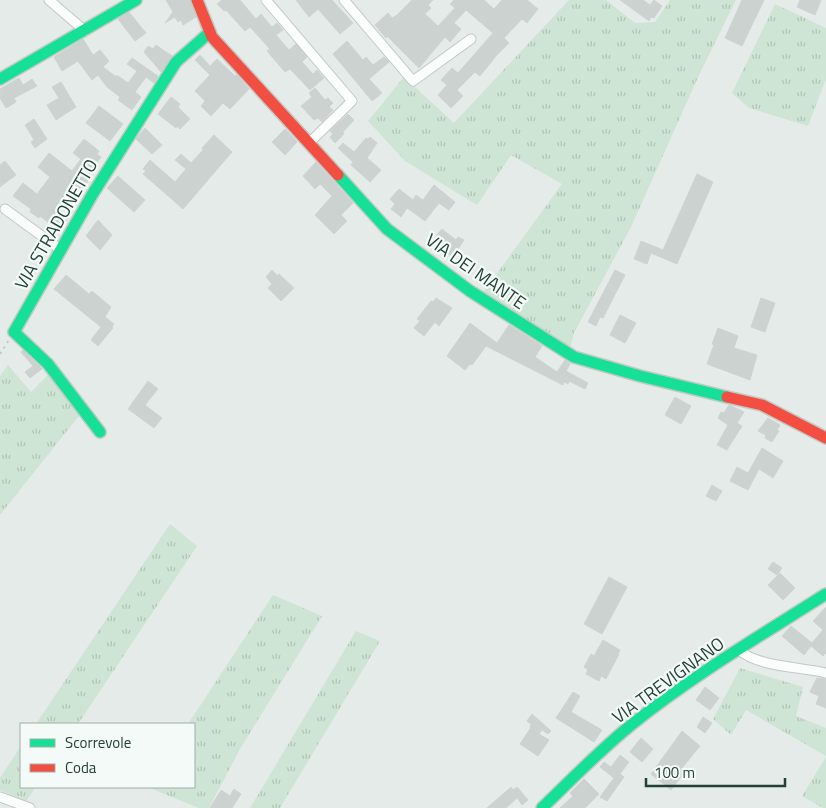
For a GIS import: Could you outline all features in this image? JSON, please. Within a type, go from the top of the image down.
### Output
[{"type":"street","points":[[48,0],[85,31]]},
{"type":"street","points":[[0,79],[136,0]]},
{"type":"street","name":"VIA DEI MANTE","points":[[197,0],[212,37],[387,229],[470,292],[574,357],[640,376],[762,405],[826,438]]},
{"type":"street","points":[[266,0],[352,101],[309,143]]},
{"type":"street","points":[[344,0],[414,82],[471,39]]},
{"type":"street","name":"VIA STRADONETTO","points":[[14,332],[92,194],[176,62],[210,32]]},
{"type":"street","points":[[5,209],[61,250]]},
{"type":"street","points":[[14,332],[48,364],[100,432]]},
{"type":"street","name":"VIA TREVIGNANO","points":[[542,808],[642,717],[739,650],[826,594]]},
{"type":"street","points":[[739,650],[749,657],[763,662],[826,673]]},
{"type":"street","points":[[0,797],[30,808]]},
{"type":"path","points":[[0,354],[14,332]]},
{"type":"green space","points":[[569,0],[606,0],[635,23],[655,22],[670,0],[736,0],[699,75],[631,227],[574,333],[569,352],[479,298],[562,184],[511,155],[477,205],[405,161],[368,121],[404,77],[454,123]]},
{"type":"green space","points":[[775,4],[826,28],[826,79],[808,126],[749,108],[732,93]]},
{"type":"green space","points":[[8,365],[31,392],[51,372],[82,412],[0,515],[0,376]]},
{"type":"green space","points":[[170,524],[197,546],[79,723],[37,723]]},
{"type":"green space","points":[[273,595],[322,616],[240,749],[209,808],[199,808],[149,788],[195,788],[195,723],[189,723]]},
{"type":"green space","points":[[356,631],[380,641],[280,808],[250,808]]},
{"type":"green space","points":[[740,668],[803,687],[796,716],[826,728],[826,756],[746,710],[731,735],[713,719]]},
{"type":"green space","points":[[20,748],[20,788],[35,788],[26,801],[0,790],[0,778]]},
{"type":"green space","points":[[826,757],[826,808],[823,808],[802,796]]},
{"type":"building","points":[[166,0],[190,0],[196,17],[183,25],[181,20],[178,22],[175,17],[165,23],[173,12]]},
{"type":"building","points":[[222,0],[240,0],[256,19],[261,14],[272,27],[277,23],[283,30],[276,35],[289,50],[296,44],[307,57],[302,62],[313,74],[317,70],[324,78],[310,90],[290,69],[285,72],[267,51],[270,49],[250,27],[245,31],[226,10],[224,11],[217,4]]},
{"type":"building","points":[[296,0],[332,0],[353,23],[340,34],[318,9],[309,17]]},
{"type":"building","points":[[412,0],[433,0],[428,5],[431,8],[425,14],[438,26],[455,8],[450,4],[454,0],[484,0],[494,9],[502,0],[527,0],[538,9],[527,23],[522,19],[504,38],[509,43],[480,76],[475,72],[457,90],[463,96],[451,108],[438,95],[447,85],[441,80],[452,68],[458,73],[493,33],[466,10],[454,23],[461,29],[450,42],[445,37],[419,68],[387,36],[386,38],[375,25],[388,13],[392,18],[397,15]]},
{"type":"building","points":[[620,0],[643,0],[650,5],[654,0],[662,6],[654,18],[651,17],[649,21]]},
{"type":"building","points":[[742,0],[764,0],[742,46],[725,38]]},
{"type":"building","points":[[800,0],[821,0],[815,15],[797,7]]},
{"type":"building","points":[[129,12],[146,33],[135,41],[118,19]]},
{"type":"building","points":[[83,39],[93,55],[100,50],[109,61],[103,67],[128,83],[137,71],[127,64],[132,58],[158,76],[154,83],[146,77],[135,92],[141,97],[132,110],[118,100],[120,97],[107,87],[98,75],[92,80],[78,61],[62,71],[54,57]]},
{"type":"building","points":[[347,41],[363,60],[366,57],[373,65],[384,57],[389,62],[369,79],[382,93],[372,101],[333,54]]},
{"type":"building","points":[[156,45],[172,56],[161,72],[144,52],[148,46],[153,49]]},
{"type":"building","points":[[200,55],[210,66],[217,59],[235,76],[237,75],[249,89],[230,109],[223,103],[211,116],[201,106],[205,101],[195,91],[210,75],[195,60]]},
{"type":"building","points":[[19,78],[23,85],[32,79],[37,86],[14,98],[16,102],[6,108],[0,98],[0,89]]},
{"type":"building","points":[[61,82],[76,107],[56,120],[47,105],[59,98],[52,87]]},
{"type":"building","points":[[315,88],[325,100],[328,98],[333,103],[329,107],[333,110],[322,122],[318,118],[314,120],[301,106],[312,97],[309,93]]},
{"type":"building","points":[[171,97],[180,104],[178,107],[190,119],[180,129],[158,114]]},
{"type":"building","points":[[99,106],[123,124],[110,141],[86,123]]},
{"type":"building","points":[[348,114],[354,120],[335,143],[330,137],[333,134],[330,131]]},
{"type":"building","points":[[34,119],[47,139],[35,148],[31,142],[34,140],[25,125]]},
{"type":"building","points":[[145,128],[162,145],[152,154],[136,139]]},
{"type":"building","points":[[285,129],[297,142],[285,155],[272,142]]},
{"type":"building","points":[[214,135],[232,152],[183,209],[143,174],[146,171],[143,169],[150,160],[175,182],[186,169],[175,160],[181,154],[191,163]]},
{"type":"building","points":[[370,137],[377,143],[367,158],[381,170],[370,182],[351,165],[353,162],[338,148],[343,143],[354,152],[366,138]]},
{"type":"building","points":[[84,139],[99,151],[97,154],[101,157],[85,179],[88,181],[76,197],[68,191],[56,208],[68,218],[58,230],[40,216],[39,218],[30,212],[31,209],[13,196],[23,183],[37,194],[50,177],[38,167],[49,153],[72,171],[81,159],[73,153]]},
{"type":"building","points":[[5,161],[16,175],[0,187],[0,165]]},
{"type":"building","points":[[316,162],[353,203],[341,215],[347,221],[334,234],[315,215],[332,196],[320,184],[315,189],[303,176]]},
{"type":"building","points":[[697,174],[713,182],[677,264],[651,253],[647,264],[634,259],[641,241],[663,250]]},
{"type":"building","points":[[118,176],[145,200],[134,212],[107,188]]},
{"type":"building","points":[[434,185],[455,202],[449,210],[439,203],[425,221],[407,208],[401,217],[391,209],[395,204],[390,199],[399,189],[413,200],[416,195],[423,200]]},
{"type":"building","points":[[98,220],[112,235],[100,250],[86,236]]},
{"type":"building","points":[[442,229],[456,240],[458,237],[464,240],[453,257],[430,243]]},
{"type":"building","points":[[272,270],[294,288],[281,301],[268,288],[272,284],[266,277]]},
{"type":"building","points":[[615,270],[625,275],[603,318],[600,317],[596,326],[588,322]]},
{"type":"building","points":[[66,275],[89,294],[92,291],[111,307],[105,317],[114,324],[113,328],[98,346],[91,340],[101,327],[54,289]]},
{"type":"building","points":[[436,298],[452,308],[439,326],[435,322],[424,336],[414,328],[420,321],[417,319],[431,301],[433,302]]},
{"type":"building","points":[[761,298],[775,303],[765,332],[751,327]]},
{"type":"building","points":[[620,315],[636,323],[625,343],[610,335]]},
{"type":"building","points":[[470,323],[497,343],[509,325],[542,346],[535,357],[557,372],[565,360],[570,364],[566,371],[588,383],[585,389],[569,381],[568,384],[564,382],[563,385],[486,346],[472,365],[470,364],[465,370],[447,356]]},
{"type":"building","points":[[718,328],[738,336],[734,348],[757,355],[750,380],[707,364]]},
{"type":"building","points":[[23,350],[42,369],[30,378],[25,372],[33,366],[21,352]]},
{"type":"building","points":[[148,381],[158,389],[145,405],[162,418],[154,428],[128,409]]},
{"type":"building","points":[[675,397],[691,406],[681,424],[665,415]]},
{"type":"building","points":[[729,405],[744,412],[737,423],[742,426],[727,450],[717,445],[728,425],[718,418],[721,412],[724,413]]},
{"type":"building","points":[[768,418],[780,425],[777,430],[779,431],[772,442],[765,438],[766,435],[758,431]]},
{"type":"building","points":[[762,448],[783,461],[773,478],[759,469],[748,490],[730,481],[737,467],[748,473]]},
{"type":"building","points":[[712,485],[722,491],[716,501],[706,496]]},
{"type":"building","points":[[773,562],[782,568],[777,575],[768,569]]},
{"type":"building","points":[[780,573],[795,588],[783,600],[768,585]]},
{"type":"building","points":[[609,577],[627,587],[602,634],[584,624]]},
{"type":"building","points":[[826,607],[826,653],[823,656],[811,646],[804,655],[782,636],[791,626],[812,643],[823,630],[813,621]]},
{"type":"building","points":[[603,640],[620,650],[606,679],[601,676],[599,681],[586,674],[588,670],[584,667],[591,654],[594,656]]},
{"type":"building","points":[[710,650],[712,655],[673,684],[666,674]]},
{"type":"building","points":[[817,678],[826,679],[826,708],[816,704],[819,696],[810,692]]},
{"type":"building","points":[[705,687],[719,698],[710,710],[696,700]]},
{"type":"building","points":[[573,692],[580,696],[571,712],[602,730],[594,742],[556,718]]},
{"type":"building","points":[[532,714],[551,731],[548,734],[542,730],[539,734],[549,740],[538,756],[520,744],[530,729],[531,724],[527,721]]},
{"type":"building","points":[[703,717],[712,723],[705,733],[697,727]]},
{"type":"building","points":[[682,731],[700,746],[682,768],[686,770],[671,790],[651,774]]},
{"type":"building","points":[[641,738],[653,749],[642,762],[630,752]]},
{"type":"building","points":[[620,755],[629,762],[620,774],[624,777],[607,801],[600,797],[614,778],[600,767],[604,762],[611,767]]},
{"type":"building","points":[[584,779],[599,794],[585,808],[560,808],[573,796],[570,793]]},
{"type":"building","points":[[511,787],[513,790],[517,787],[528,800],[522,805],[517,798],[506,808],[487,808]]},
{"type":"building","points":[[234,789],[241,794],[232,808],[210,808],[221,790],[230,796]]},
{"type":"traffic: fast","points":[[0,79],[136,0]]},
{"type":"traffic: fast","points":[[100,432],[48,364],[14,332],[92,195],[176,62],[210,32]]},
{"type":"traffic: fast","points":[[338,175],[387,229],[470,291],[574,357],[640,376],[727,397]]},
{"type":"traffic: fast","points":[[542,808],[608,745],[654,707],[727,657],[826,594]]},
{"type":"traffic: jam","points":[[197,0],[212,37],[338,175]]},
{"type":"traffic: jam","points":[[727,397],[762,405],[826,438]]}]
